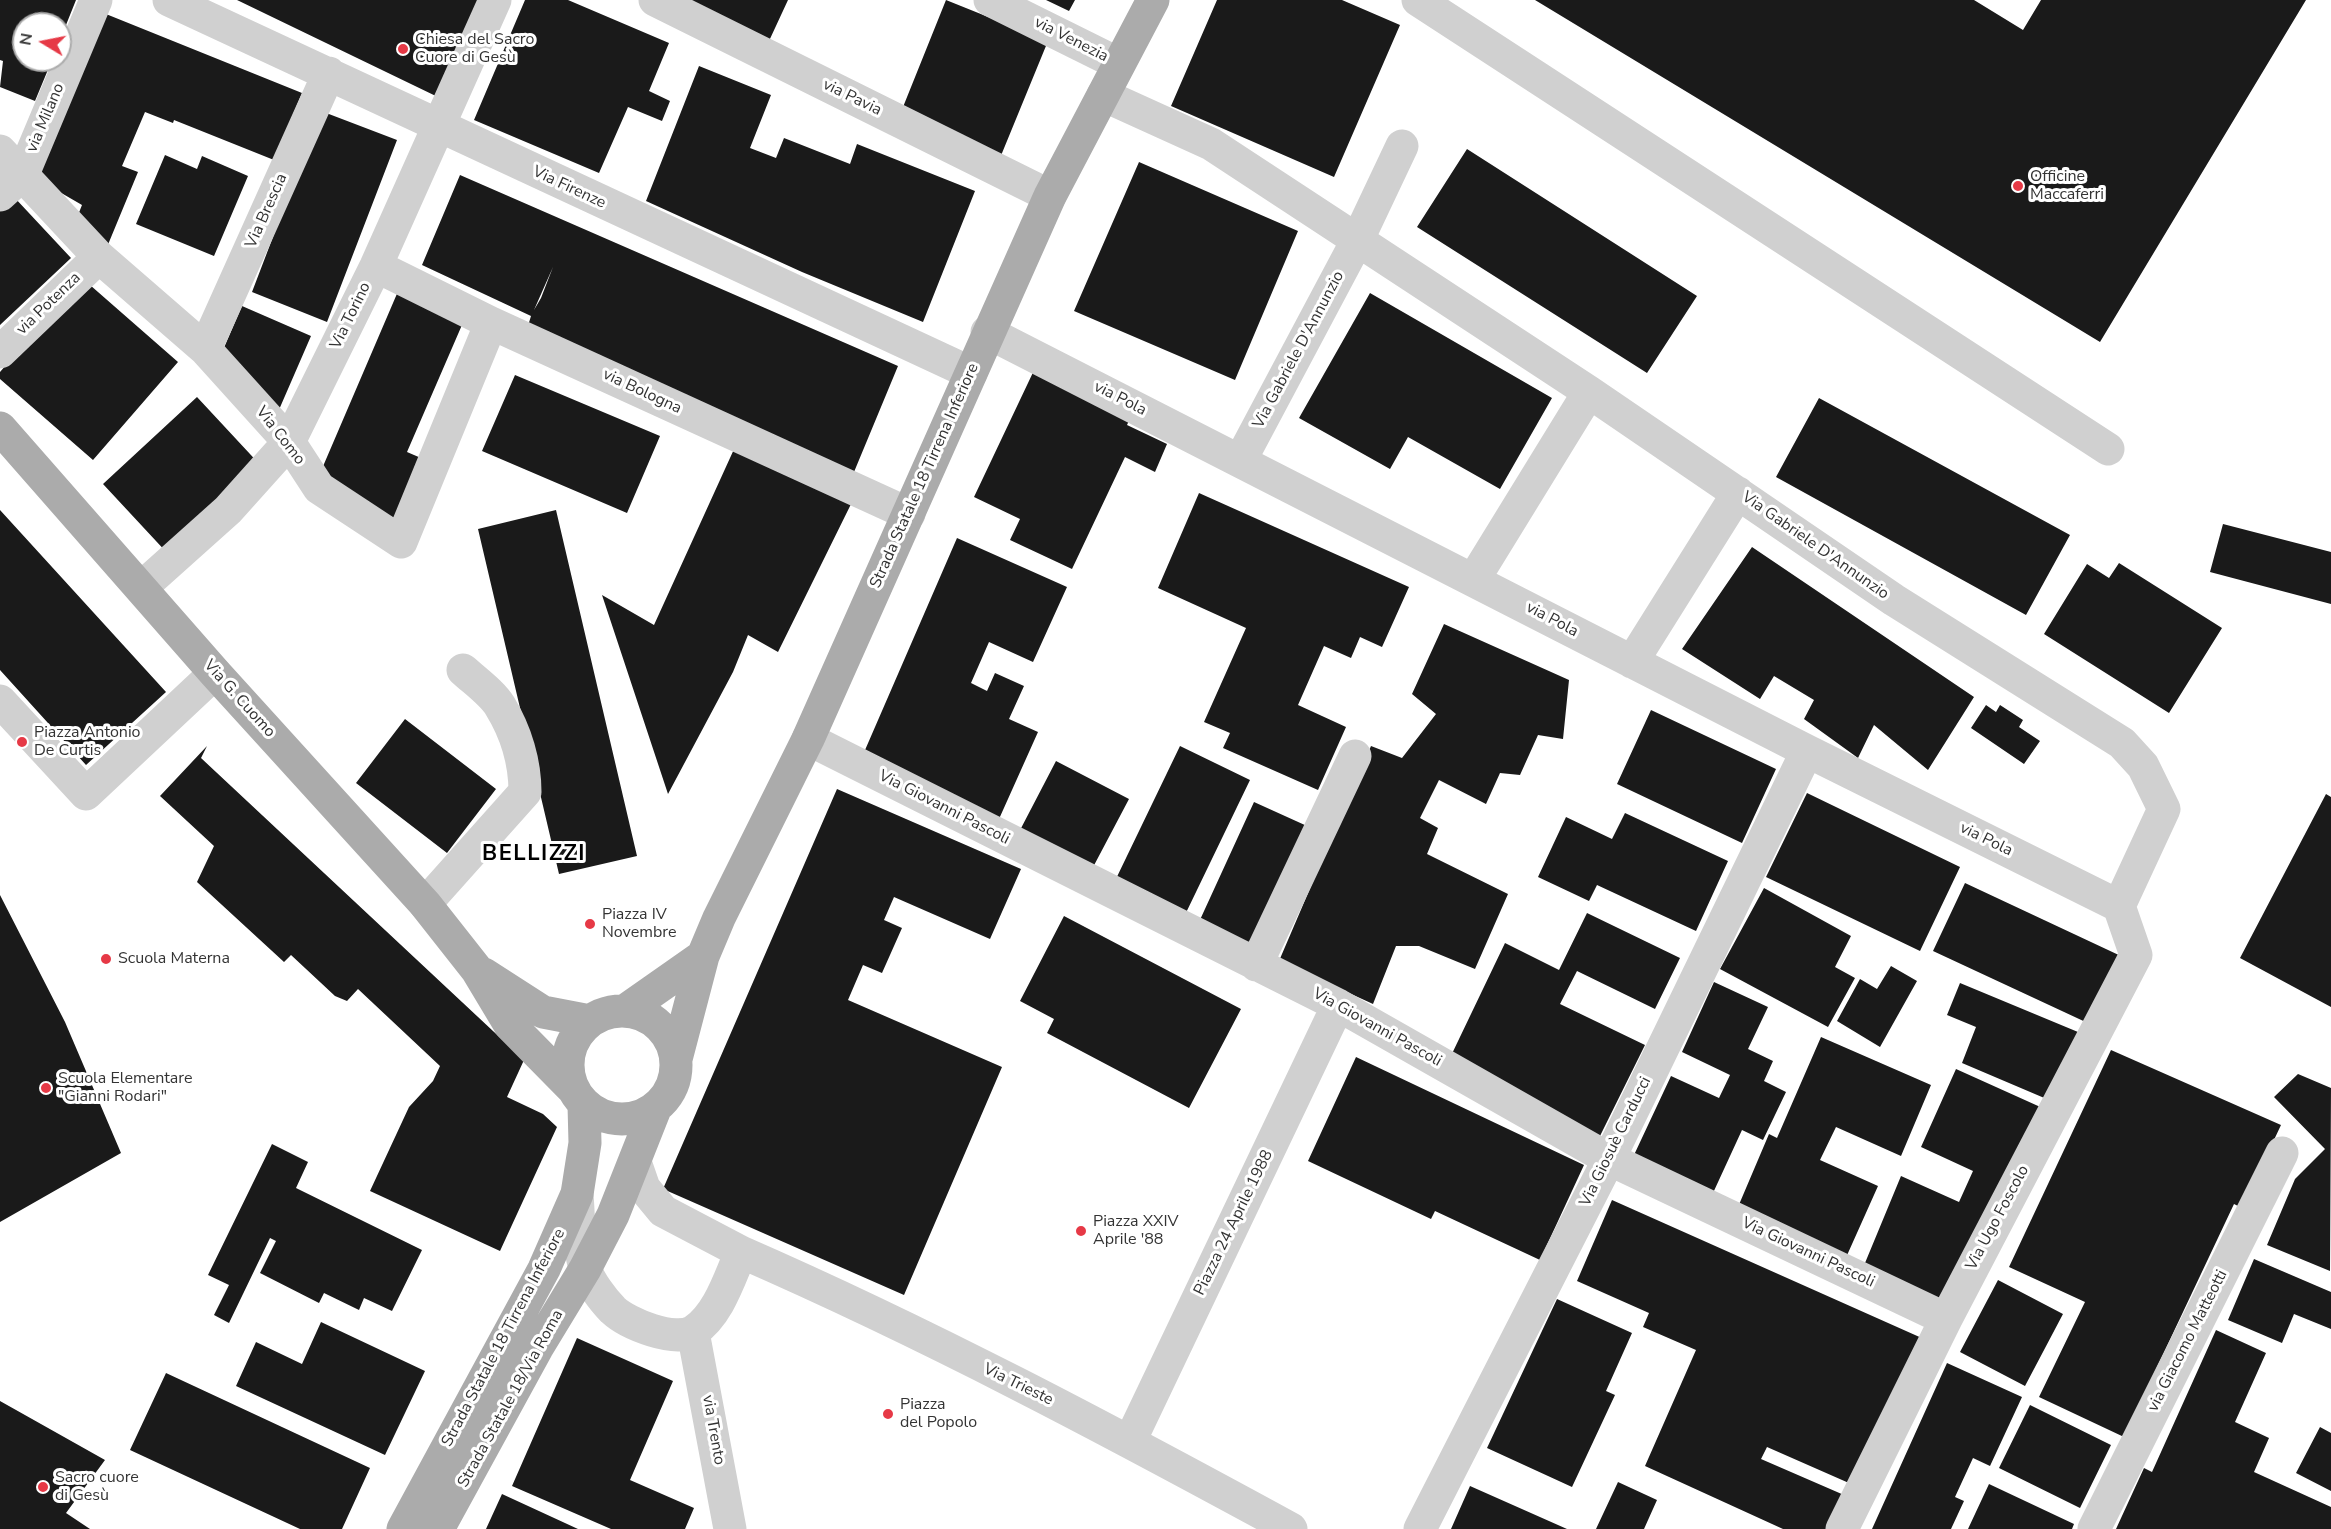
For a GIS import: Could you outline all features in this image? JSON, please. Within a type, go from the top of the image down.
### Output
[{"type":"main road","name":"Strada Statale 18 Tirrena Inferiore","points":[[676,1059],[703,956],[719,918],[808,739],[909,514],[987,332],[1050,196],[1153,0]]},
{"type":"main road","name":"Via G. Cuomo","points":[[0,428],[142,587],[215,673],[424,904],[477,970],[510,1025],[579,1097]]},
{"type":"main road","points":[[626,1010],[703,956]]},
{"type":"main road","name":"Via G. Cuomo","points":[[477,970],[543,1012],[590,1021]]},
{"type":"main road","points":[[626,1010],[645,1015],[660,1025],[671,1041],[676,1059],[675,1078],[668,1095],[655,1109],[638,1118],[618,1119],[600,1115],[579,1097],[568,1071],[569,1052],[576,1034],[590,1021],[607,1012],[626,1010]]},
{"type":"main road","name":"Strada Statale 18 Tirrena Inferiore","points":[[403,1529],[544,1269],[577,1194],[585,1143],[579,1097]]},
{"type":"main road","points":[[585,1269],[636,1162],[655,1109]]},
{"type":"main road","name":"Strada Statale 18/Via Roma","points":[[438,1529],[537,1348],[585,1269]]},
{"type":"street","name":"via Milano","points":[[11,184],[96,0]]},
{"type":"street","name":"Via Firenze","points":[[169,0],[971,373]]},
{"type":"street","name":"Via Torino","points":[[142,587],[228,510],[289,442],[376,266],[495,0]]},
{"type":"street","name":"via Pavia","points":[[655,0],[1050,196]]},
{"type":"street","name":"via Venezia","points":[[990,0],[1119,64]]},
{"type":"street","points":[[1418,0],[2108,449]]},
{"type":"street","name":"Via Brescia","points":[[205,349],[329,73]]},
{"type":"street","name":"Via Gabriele D'Annunzio","points":[[1103,95],[1211,144],[1589,392],[1894,600],[2122,743],[2143,766],[2164,809],[2119,906]]},
{"type":"street","name":"Via Gabriele D'Annunzio","points":[[1240,461],[1358,239],[1402,146]]},
{"type":"street","name":"Via Como","points":[[0,151],[11,184],[61,219],[99,257],[205,349],[289,442],[318,488],[401,542],[491,323]]},
{"type":"street","name":"via Potenza","points":[[0,352],[99,257]]},
{"type":"street","name":"via Bologna","points":[[376,266],[491,323],[909,514]]},
{"type":"street","name":"via Pola","points":[[987,332],[1807,751],[2119,906]]},
{"type":"street","points":[[1474,579],[1589,392]]},
{"type":"street","points":[[1632,662],[1738,493]]},
{"type":"street","points":[[424,904],[525,792],[525,769],[500,705],[463,670]]},
{"type":"street","points":[[0,701],[86,794],[215,673]]},
{"type":"street","name":"Via Giovanni Pascoli","points":[[808,739],[1338,1005],[1609,1159],[1946,1319]]},
{"type":"street","name":"Via Giosuè Carducci","points":[[1420,1529],[1609,1159],[1807,751]]},
{"type":"street","points":[[1256,965],[1355,756]]},
{"type":"street","name":"Via Ugo Foscolo","points":[[1842,1529],[1946,1319],[2136,955],[2119,906]]},
{"type":"street","name":"Piazza 24 Aprile 1988","points":[[1130,1441],[1338,1005]]},
{"type":"street","name":"via Giacomo Matteotti","points":[[2094,1529],[2282,1153]]},
{"type":"street","name":"Via Trieste","points":[[636,1162],[644,1188],[663,1211],[741,1252],[820,1287],[1130,1441],[1291,1529]]},
{"type":"street","points":[[577,1194],[580,1242],[585,1269],[614,1311],[644,1328],[665,1335],[693,1332],[712,1312],[741,1252]]},
{"type":"street","name":"via Trento","points":[[693,1332],[730,1529]]},
{"type":"building","points":[[0,0],[76,0],[71,12],[12,12],[12,72],[47,72],[35,101],[0,87],[3,61],[0,60]]},
{"type":"building","name":"Chiesa del Sacro Cuore di Gesù","points":[[237,0],[493,0],[442,99]]},
{"type":"building","points":[[525,0],[568,0],[669,43],[649,91],[670,101],[662,121],[628,107],[599,173],[474,120]]},
{"type":"building","points":[[680,0],[788,0],[769,41]]},
{"type":"building","points":[[946,0],[1048,41],[1000,158],[901,112]]},
{"type":"building","points":[[1046,0],[1075,0],[1069,11]]},
{"type":"building","points":[[1217,0],[1342,0],[1400,25],[1334,177],[1171,106]]},
{"type":"building","name":"Officine Maccaferri","points":[[1535,0],[1974,0],[2023,30],[2041,0],[2306,0],[2100,342]]},
{"type":"building","points":[[101,12],[302,93],[274,160],[174,120],[173,123],[145,112],[122,166],[138,172],[107,247],[74,225],[82,205],[32,176]]},
{"type":"building","points":[[699,66],[771,95],[750,148],[776,158],[784,138],[850,164],[857,144],[975,191],[923,322],[802,272],[646,201]]},
{"type":"building","points":[[321,111],[397,140],[327,322],[252,292]]},
{"type":"building","points":[[1467,149],[1697,296],[1647,373],[1417,227]]},
{"type":"building","points":[[165,155],[197,169],[202,156],[248,176],[214,256],[136,224]]},
{"type":"building","points":[[1139,162],[1298,231],[1235,380],[1074,311]]},
{"type":"building","points":[[460,175],[898,366],[854,472],[527,329],[531,316],[422,265]],"holes":[[[553,267],[541,298],[534,310]]]},
{"type":"building","points":[[14,197],[71,258],[0,325],[0,209]]},
{"type":"building","points":[[82,278],[178,362],[93,460],[0,379],[0,372]]},
{"type":"building","points":[[399,289],[465,318],[407,452],[421,458],[394,518],[318,478]]},
{"type":"building","points":[[1370,293],[1552,398],[1500,489],[1408,437],[1390,469],[1299,418]]},
{"type":"building","points":[[242,306],[311,336],[278,412],[220,357]]},
{"type":"building","points":[[1037,364],[1134,410],[1127,425],[1167,444],[1155,472],[1125,457],[1072,569],[1010,540],[1020,519],[974,497]]},
{"type":"building","points":[[515,375],[660,436],[627,513],[482,451]]},
{"type":"building","points":[[197,397],[263,468],[169,555],[103,484]]},
{"type":"building","points":[[1819,398],[2070,535],[2026,615],[1776,477]]},
{"type":"building","points":[[735,447],[854,498],[778,652],[748,635],[733,672],[668,794],[602,595],[654,625]]},
{"type":"building","points":[[1199,493],[1409,587],[1382,647],[1360,637],[1351,658],[1324,646],[1298,705],[1346,727],[1318,790],[1223,748],[1230,733],[1204,722],[1246,628],[1158,588]]},
{"type":"building","points":[[0,510],[166,692],[86,765],[0,670]]},
{"type":"building","points":[[556,510],[637,856],[559,874],[478,529]]},
{"type":"building","points":[[2223,524],[2331,552],[2331,604],[2210,572]]},
{"type":"building","points":[[957,538],[1067,587],[1033,662],[989,642],[971,683],[987,691],[995,673],[1024,686],[1009,719],[1038,732],[999,819],[862,757]]},
{"type":"building","points":[[1752,547],[1974,697],[1928,770],[1874,725],[1858,758],[1804,719],[1814,700],[1774,676],[1760,699],[1682,649]]},
{"type":"building","points":[[2119,563],[2222,628],[2169,713],[2044,634],[2087,564],[2109,578]]},
{"type":"building","points":[[1444,624],[1569,680],[1563,739],[1538,735],[1520,775],[1500,773],[1486,804],[1439,780],[1420,818],[1438,828],[1427,854],[1508,894],[1475,969],[1419,946],[1396,946],[1373,1004],[1279,961],[1371,746],[1402,758],[1436,714],[1412,694]]},
{"type":"building","points":[[1986,705],[1996,712],[2000,705],[2023,720],[2019,727],[2040,741],[2024,764],[1971,728]]},
{"type":"building","points":[[1651,710],[1776,769],[1742,843],[1617,784]]},
{"type":"building","points":[[405,719],[496,789],[447,853],[356,783]]},
{"type":"building","points":[[207,746],[201,758],[524,1060],[507,1097],[543,1114],[557,1127],[500,1251],[370,1191],[409,1107],[433,1081],[440,1066],[358,989],[347,1001],[335,996],[291,955],[284,962],[197,882],[214,846],[160,796]]},
{"type":"building","points":[[1180,746],[1250,780],[1183,919],[1113,885]]},
{"type":"building","points":[[1056,761],[1129,799],[1091,871],[1018,834]]},
{"type":"building","points":[[837,789],[1021,869],[990,939],[894,897],[884,920],[902,928],[882,973],[863,965],[848,1000],[1002,1067],[904,1295],[663,1189]]},
{"type":"building","points":[[1807,793],[1960,867],[1920,951],[1766,877]]},
{"type":"building","points":[[2326,794],[2331,797],[2331,1007],[2240,958]]},
{"type":"building","points":[[1254,802],[1307,826],[1252,947],[1199,922]]},
{"type":"building","points":[[1625,813],[1728,861],[1696,931],[1597,885],[1589,901],[1538,877],[1566,817],[1612,839]]},
{"type":"building","points":[[1965,883],[2123,957],[2092,1025],[1933,951]]},
{"type":"building","points":[[1764,888],[1851,936],[1835,967],[1855,978],[1828,1027],[1720,969]]},
{"type":"building","name":"Scuola Elementare \"Gianni Rodari\"","points":[[0,895],[65,1022],[121,1153],[0,1222]]},
{"type":"building","points":[[1587,913],[1680,958],[1655,1009],[1577,971],[1560,1004],[1645,1045],[1600,1136],[1448,1062],[1505,943],[1559,970]]},
{"type":"building","points":[[1064,916],[1241,1009],[1189,1108],[1047,1033],[1054,1019],[1020,1001]]},
{"type":"building","points":[[1891,966],[1917,981],[1880,1047],[1837,1021],[1860,979],[1877,989]]},
{"type":"building","points":[[1714,982],[1768,1007],[1748,1049],[1773,1061],[1764,1081],[1786,1092],[1763,1140],[1742,1130],[1713,1193],[1634,1155],[1671,1076],[1719,1098],[1730,1075],[1682,1052]]},
{"type":"building","points":[[1960,983],[2078,1032],[2049,1100],[1962,1063],[1976,1027],[1947,1015]]},
{"type":"building","points":[[1821,1037],[1931,1085],[1901,1156],[1836,1127],[1820,1160],[1878,1186],[1844,1262],[1735,1214],[1769,1134],[1777,1138]]},
{"type":"building","points":[[2111,1050],[2281,1125],[2242,1208],[2234,1204],[2124,1437],[2039,1397],[2085,1302],[2009,1267]]},
{"type":"building","points":[[1356,1057],[1584,1165],[1540,1260],[1435,1211],[1431,1219],[1308,1161]]},
{"type":"building","points":[[1956,1069],[2047,1110],[1946,1303],[1865,1263],[1901,1176],[1959,1202],[1973,1171],[1921,1147]]},
{"type":"building","points":[[2298,1074],[2331,1088],[2330,1271],[2267,1245],[2295,1179],[2325,1149],[2274,1097]]},
{"type":"building","points":[[272,1144],[308,1162],[296,1188],[422,1250],[392,1311],[364,1298],[359,1310],[324,1293],[319,1303],[260,1273],[276,1241],[270,1238],[229,1323],[214,1315],[229,1285],[208,1275]]},
{"type":"building","points":[[1612,1200],[1924,1339],[1858,1487],[1767,1447],[1761,1459],[1844,1495],[1829,1529],[1783,1529],[1645,1466],[1696,1350],[1643,1327],[1649,1313],[1577,1281]]},
{"type":"building","points":[[2254,1259],[2331,1292],[2331,1329],[2294,1314],[2282,1343],[2228,1320]]},
{"type":"building","points":[[1998,1280],[2063,1314],[2025,1386],[1960,1352]]},
{"type":"building","points":[[1557,1299],[1632,1333],[1606,1391],[1615,1395],[1572,1487],[1487,1448]]},
{"type":"building","points":[[321,1322],[425,1371],[385,1455],[236,1386],[256,1342],[302,1364]]},
{"type":"building","points":[[2216,1330],[2266,1353],[2235,1422],[2269,1438],[2254,1472],[2331,1507],[2331,1529],[2116,1529],[2144,1468],[2152,1472]]},
{"type":"building","points":[[577,1338],[673,1381],[630,1480],[694,1508],[685,1529],[611,1529],[512,1486]]},
{"type":"building","points":[[1947,1363],[2022,1397],[1990,1466],[1973,1458],[1955,1497],[1964,1501],[1951,1529],[1872,1529]]},
{"type":"building","points":[[166,1373],[370,1468],[342,1529],[300,1529],[130,1450]]},
{"type":"building","name":"Sacro cuore di Gesù","points":[[0,1401],[105,1460],[66,1513],[90,1529],[0,1529]]},
{"type":"building","points":[[2030,1405],[2111,1445],[2080,1508],[1999,1468]]},
{"type":"building","points":[[2320,1427],[2331,1433],[2331,1491],[2296,1473]]},
{"type":"building","points":[[1618,1482],[1657,1500],[1644,1529],[1596,1529]]},
{"type":"building","points":[[1989,1484],[2074,1524],[2072,1529],[1968,1529]]},
{"type":"building","points":[[1470,1486],[1567,1529],[1451,1529]]},
{"type":"building","points":[[502,1494],[578,1529],[486,1529]]},
{"type":"place","name":"Chiesa del Sacro Cuore di Gesù","points":[[403,49]]},
{"type":"place","name":"Officine Maccaferri","points":[[2018,186]]},
{"type":"place","name":"Piazza Antonio De Curtis","points":[[22,742]]},
{"type":"place","name":"Piazza IV Novembre","points":[[590,924]]},
{"type":"place","name":"Scuola Materna","points":[[106,959]]},
{"type":"place","name":"Scuola Elementare \"Gianni Rodari\"","points":[[46,1088]]},
{"type":"place","name":"Piazza XXIV Aprile '88","points":[[1081,1231]]},
{"type":"place","name":"Piazza del Popolo","points":[[888,1414]]},
{"type":"place","name":"Sacro cuore di Gesù","points":[[43,1487]]},
{"type":"district","name":"BELLIZZI","points":[[534,855]]}]
